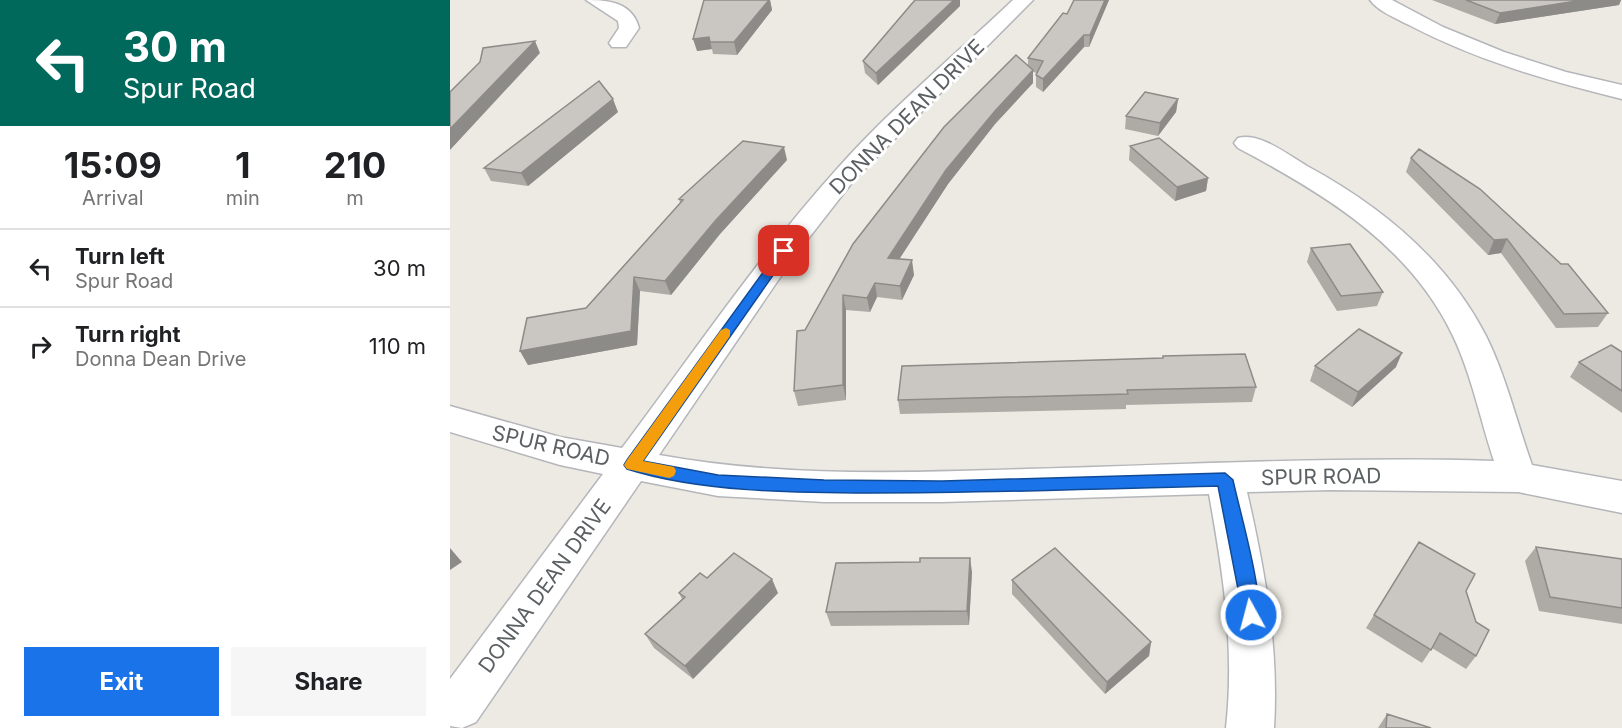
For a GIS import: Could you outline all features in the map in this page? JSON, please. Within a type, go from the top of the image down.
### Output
[{"type":"street","points":[[595,0],[610,6],[627,19],[629,28],[619,43]]},
{"type":"street","name":"DONNA DEAN DRIVE","points":[[459,706],[784,251],[845,175],[1024,0]]},
{"type":"street","points":[[1379,0],[1430,28],[1489,53],[1546,72],[1622,92]]},
{"type":"street","points":[[1246,143],[1314,178],[1367,214],[1404,245],[1423,266],[1448,298],[1470,338],[1518,477]]},
{"type":"street","name":"SPUR ROAD","points":[[450,419],[560,451],[718,481],[824,487],[942,487],[1330,476],[1518,477],[1622,497]]},
{"type":"street","points":[[1225,480],[1249,591],[1255,661],[1250,728]]},
{"type":"building","points":[[704,0],[769,0],[734,42],[710,42],[709,37],[693,39]]},
{"type":"building","points":[[915,0],[954,0],[876,73],[863,61]]},
{"type":"building","points":[[1074,0],[1105,0],[1090,35],[1084,35],[1043,79],[1036,75],[1043,61],[1028,58],[1063,13],[1067,14]]},
{"type":"building","points":[[1466,0],[1583,0],[1500,13]]},
{"type":"building","points":[[535,41],[450,129],[450,92],[480,62],[483,48]]},
{"type":"building","points":[[1016,55],[1033,70],[946,170],[888,258],[912,260],[900,286],[875,283],[867,298],[843,295],[843,385],[794,391],[797,331],[805,330],[853,244],[944,127]]},
{"type":"building","points":[[599,81],[613,99],[521,173],[484,168]]},
{"type":"building","points":[[1145,92],[1178,99],[1160,123],[1126,116]]},
{"type":"building","points":[[1159,138],[1208,178],[1177,187],[1130,146]]},
{"type":"building","points":[[743,141],[784,147],[716,220],[665,281],[634,277],[631,331],[520,351],[527,318],[586,308],[683,200],[679,199]]},
{"type":"building","points":[[1419,149],[1480,189],[1561,264],[1568,264],[1608,313],[1564,314],[1507,239],[1494,240],[1411,158]]},
{"type":"building","points":[[1350,244],[1383,292],[1341,296],[1311,248]]},
{"type":"building","points":[[1359,329],[1402,353],[1358,392],[1315,366]]},
{"type":"building","points":[[1611,345],[1622,352],[1622,391],[1579,362]]},
{"type":"building","points":[[1245,354],[1256,387],[1127,390],[1128,394],[898,400],[902,366]]},
{"type":"building","points":[[1419,542],[1475,574],[1466,591],[1476,622],[1489,630],[1476,656],[1440,633],[1431,650],[1374,615]]},
{"type":"building","points":[[1536,547],[1622,559],[1622,608],[1550,597]]},
{"type":"building","points":[[1055,548],[1151,642],[1107,682],[1012,580]]},
{"type":"building","points":[[734,553],[772,579],[685,666],[645,634],[685,597],[679,593],[700,573],[707,578]]},
{"type":"building","points":[[920,558],[970,558],[967,611],[826,612],[836,563],[920,562]]},
{"type":"building","points":[[1387,714],[1431,728],[1386,728]]},
{"type":"slow traffic","points":[[669,471],[632,465],[726,333]]},
{"type":"route","points":[[784,251],[632,465],[718,481],[824,487],[942,487],[1225,480],[1249,591],[1251,615]]}]
